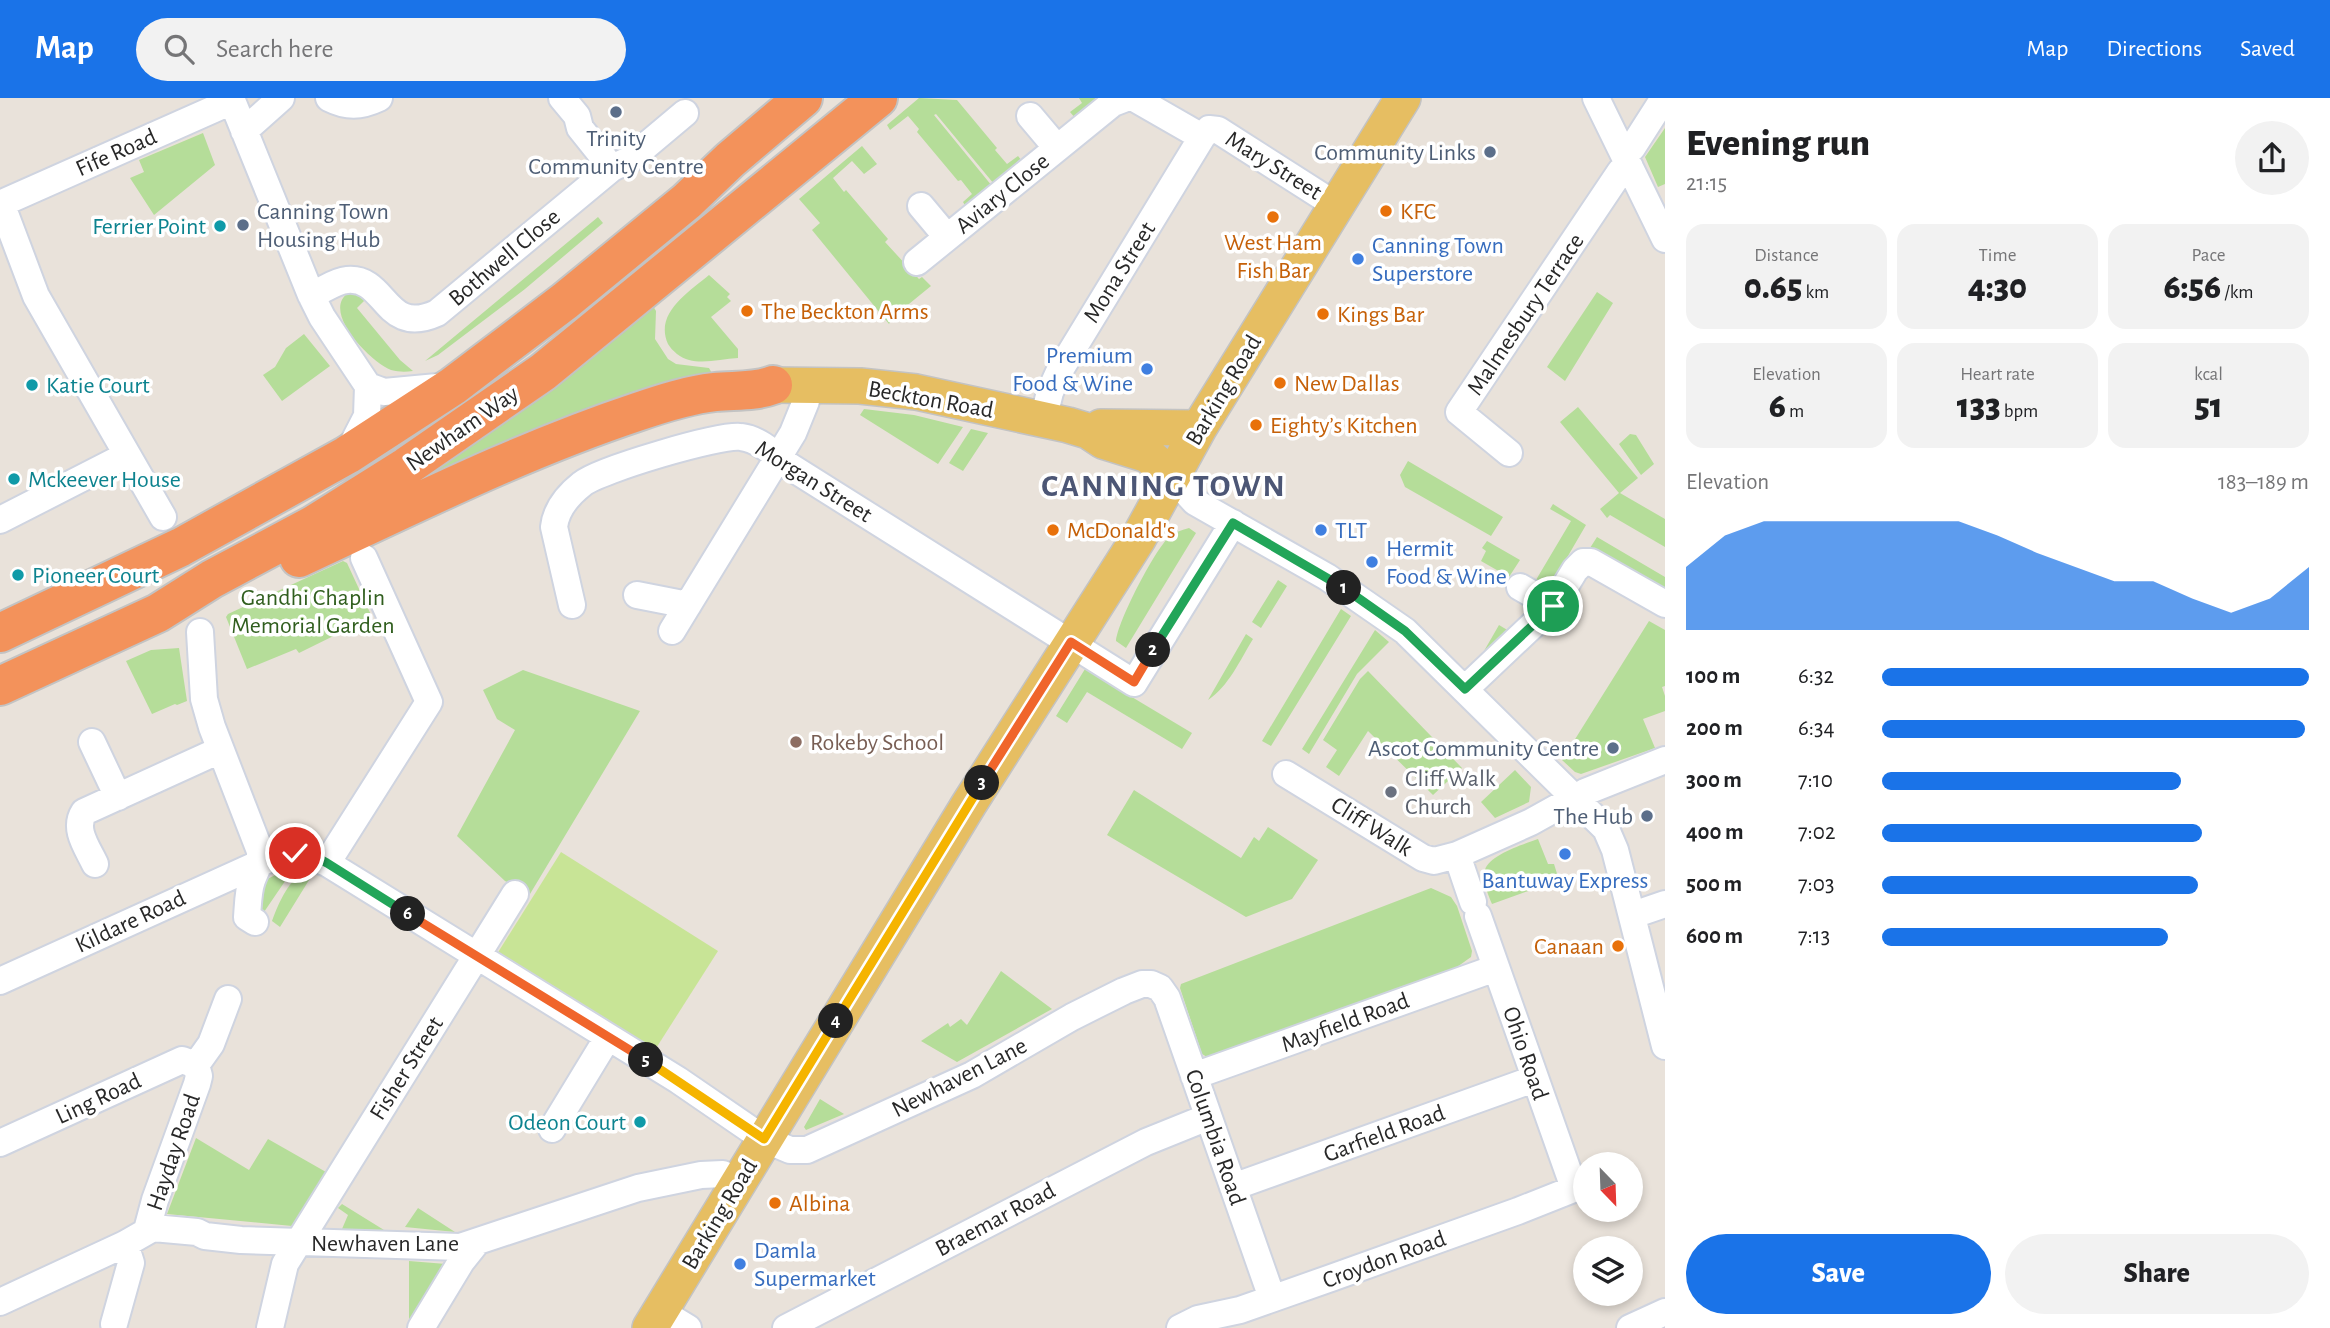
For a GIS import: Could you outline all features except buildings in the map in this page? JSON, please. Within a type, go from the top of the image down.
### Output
[{"type":"highway","name":"Newham Way","points":[[0,633],[181,547],[347,455],[453,386],[565,301],[687,201],[730,160],[803,98]]},
{"type":"highway","name":"Newham Way","points":[[0,686],[158,613],[212,579],[313,525],[396,474],[543,372],[878,98]]},
{"type":"highway","points":[[158,613],[209,603],[519,455],[672,400],[712,392],[764,389],[790,384]]},
{"type":"main road","name":"Barking Road","points":[[666,1322],[738,1182],[1071,642],[1138,539],[1199,428],[1403,98]]},
{"type":"main road","name":"Beckton Road","points":[[790,384],[860,386],[916,392],[1043,420],[1088,431],[1103,441],[1148,455],[1172,477]]},
{"type":"main road","name":"Beckton Road","points":[[1088,431],[1104,426],[1133,429],[1199,428]]},
{"type":"street","points":[[244,131],[281,98]]},
{"type":"street","points":[[329,98],[348,105],[361,106],[379,98]]},
{"type":"street","points":[[562,98],[577,116],[580,128],[612,167]]},
{"type":"street","name":"Aviary Close","points":[[916,262],[1113,103],[1126,98]]},
{"type":"street","points":[[1134,98],[1206,133]]},
{"type":"street","points":[[1596,98],[1665,239]]},
{"type":"street","points":[[1626,159],[1664,98]]},
{"type":"street","points":[[231,100],[322,317],[368,386],[367,416],[347,455]]},
{"type":"street","name":"Fife Road","points":[[0,203],[231,100]]},
{"type":"street","name":"Bothwell Close","points":[[312,295],[346,280],[357,281],[368,285],[393,312],[403,317],[424,319],[437,313],[612,167],[629,160],[685,113]]},
{"type":"street","name":"Aviary Close","points":[[1030,116],[1057,148]]},
{"type":"street","name":"Mary Street","points":[[1206,133],[1217,130],[1337,206]]},
{"type":"street","name":"Mona Street","points":[[1043,420],[1050,392],[1060,370],[1206,133]]},
{"type":"street","name":"Malmesbury Terrace","points":[[1509,453],[1460,412],[1620,172],[1626,159]]},
{"type":"street","points":[[0,203],[36,296],[163,517]]},
{"type":"street","name":"Aviary Close","points":[[921,205],[947,237]]},
{"type":"street","points":[[672,631],[779,457],[802,412],[806,401],[790,384]]},
{"type":"street","points":[[368,386],[384,392],[453,386]]},
{"type":"street","name":"Morgan Street","points":[[572,605],[554,527],[555,514],[584,482],[669,452],[740,436],[760,443],[1134,682],[1233,523]]},
{"type":"street","points":[[0,520],[127,455]]},
{"type":"street","points":[[1172,477],[1195,502],[1327,577],[1418,642],[1605,829],[1612,841],[1633,915],[1665,1046]]},
{"type":"street","points":[[327,863],[429,702],[364,558]]},
{"type":"street","points":[[1465,689],[1553,606],[1575,570],[1583,562],[1591,562],[1665,604]]},
{"type":"street","points":[[1520,587],[1553,606]]},
{"type":"street","points":[[637,595],[688,605]]},
{"type":"street","points":[[200,632],[204,699],[220,750],[260,851],[261,862],[251,881],[247,917],[255,922]]},
{"type":"street","points":[[92,742],[118,796]]},
{"type":"street","points":[[95,864],[79,830],[78,820],[84,812],[220,750]]},
{"type":"street","name":"Cliff Walk","points":[[1286,774],[1423,858],[1434,861],[1457,855],[1531,822],[1573,797],[1665,760]]},
{"type":"street","name":"Kildare Road","points":[[0,981],[261,862],[278,855],[295,853],[314,856],[327,863],[476,957]]},
{"type":"street","name":"Ohio Road","points":[[1457,855],[1534,1079],[1573,1170]]},
{"type":"street","name":"Fisher Street","points":[[270,1328],[285,1264],[515,894]]},
{"type":"street","points":[[1633,915],[1665,904]]},
{"type":"street","name":"Newhaven Lane","points":[[476,957],[678,1080],[764,1139],[790,1150],[807,1150],[972,1075],[1072,1017],[1124,991],[1151,984]]},
{"type":"street","name":"Mayfield Road","points":[[1194,1076],[1496,968]]},
{"type":"street","name":"Columbia Road","points":[[1151,984],[1164,992],[1272,1298]]},
{"type":"street","name":"Hayday Road","points":[[114,1324],[136,1237],[155,1200],[197,1084],[199,1076],[196,1065],[211,1044],[228,999]]},
{"type":"street","points":[[552,1129],[608,1037]]},
{"type":"street","name":"Ling Road","points":[[0,1143],[182,1060],[196,1065]]},
{"type":"street","name":"Garfield Road","points":[[1233,1187],[1534,1079]]},
{"type":"street","name":"Braemar Road","points":[[786,1328],[1146,1142],[1208,1118]]},
{"type":"street","name":"Newhaven Lane","points":[[136,1237],[159,1228],[197,1231],[205,1236],[241,1240],[460,1247],[638,1188],[709,1174],[723,1174],[738,1182]]},
{"type":"street","name":"Croydon Road","points":[[1180,1328],[1198,1319],[1240,1310],[1505,1216],[1573,1189]]},
{"type":"street","points":[[0,1302],[136,1237]]},
{"type":"street","points":[[421,1328],[461,1262],[477,1242]]},
{"type":"street","points":[[1630,1328],[1665,1312]]},
{"type":"green space","points":[[919,98],[957,100],[1007,164],[1018,156],[1022,161],[994,184],[936,114],[934,115],[992,186],[966,207],[963,202],[972,194],[917,132],[919,129],[908,116],[890,130],[887,125]]},
{"type":"green space","points":[[1079,98],[1101,98],[1076,119],[1070,112],[1082,103]]},
{"type":"green space","points":[[1665,128],[1665,184],[1658,187],[1645,157]]},
{"type":"green space","points":[[616,132],[621,139],[625,136],[631,143],[620,148],[611,146],[605,141]]},
{"type":"green space","points":[[203,133],[215,165],[154,215],[130,178],[144,172],[139,160]]},
{"type":"green space","points":[[862,146],[877,164],[864,174],[852,161],[833,178],[888,239],[885,242],[919,279],[922,277],[931,286],[893,317],[889,324],[812,230],[820,223],[799,199]]},
{"type":"green space","points":[[598,217],[603,223],[525,289],[438,355],[425,361]]},
{"type":"green space","points":[[709,275],[730,294],[727,297],[731,301],[711,317],[738,349],[738,358],[689,360],[677,354],[668,344],[665,333],[670,313],[684,296]]},
{"type":"green space","points":[[1597,292],[1613,303],[1565,381],[1547,367]]},
{"type":"green space","points":[[348,293],[358,294],[365,300],[357,308],[400,360],[413,371],[391,370],[361,347],[344,324],[341,312],[341,301]]},
{"type":"green space","points":[[653,306],[656,311],[655,339],[668,359],[676,364],[709,368],[714,377],[391,501],[557,383]]},
{"type":"green space","points":[[304,334],[330,366],[282,401],[263,375],[275,367],[286,348]]},
{"type":"green space","points":[[1578,407],[1638,478],[1620,493],[1665,519],[1665,547],[1610,515],[1607,518],[1600,509],[1619,493],[1560,422]]},
{"type":"green space","points":[[864,409],[914,415],[963,427],[938,464],[860,415]]},
{"type":"green space","points":[[971,429],[988,433],[963,471],[949,463]]},
{"type":"green space","points":[[1630,434],[1636,435],[1654,464],[1641,475],[1619,444]]},
{"type":"green space","points":[[1408,461],[1503,517],[1491,536],[1405,487],[1400,475]]},
{"type":"green space","points":[[1553,504],[1586,525],[1544,597],[1530,590],[1571,521],[1550,509]]},
{"type":"green space","points":[[1189,528],[1196,533],[1126,648],[1116,641],[1123,618],[1138,587],[1162,545],[1176,532]]},
{"type":"green space","points":[[1597,537],[1665,577],[1665,592],[1590,548]]},
{"type":"green space","points":[[1487,541],[1520,560],[1509,577],[1481,561],[1486,551],[1482,548]]},
{"type":"green space","name":"Gandhi Chaplin Memorial Garden","points":[[343,561],[347,563],[372,617],[299,653],[296,649],[247,669],[226,617],[228,614]]},
{"type":"green space","points":[[1278,580],[1287,586],[1261,628],[1252,622]]},
{"type":"green space","points":[[1341,609],[1351,616],[1271,746],[1262,741]]},
{"type":"green space","points":[[1649,621],[1665,630],[1665,686],[1662,687],[1665,711],[1643,719],[1655,748],[1581,774],[1575,772],[1562,760]]},
{"type":"green space","points":[[1499,625],[1509,631],[1486,653],[1484,651]]},
{"type":"green space","points":[[1375,630],[1389,642],[1357,674],[1309,754],[1302,749]]},
{"type":"green space","points":[[1246,634],[1253,639],[1239,664],[1228,680],[1208,700]]},
{"type":"green space","points":[[179,648],[187,701],[152,714],[126,661],[151,650]]},
{"type":"green space","points":[[1085,669],[1192,733],[1182,749],[1087,692],[1067,723],[1056,716]]},
{"type":"green space","points":[[523,670],[640,711],[530,894],[505,881],[457,836],[515,730],[497,719],[483,690]]},
{"type":"green space","points":[[1368,671],[1462,768],[1433,795],[1368,731],[1339,776],[1326,767],[1337,750],[1323,740],[1360,679]]},
{"type":"green space","points":[[1515,770],[1531,787],[1529,802],[1495,818],[1481,802]]},
{"type":"green space","points":[[1134,790],[1241,858],[1254,837],[1259,841],[1268,827],[1318,860],[1292,899],[1246,917],[1107,835]]},
{"type":"green space","points":[[1538,839],[1548,864],[1554,864],[1559,880],[1492,904],[1484,879],[1488,865],[1508,851]]},
{"type":"green space","points":[[561,852],[718,951],[653,1053],[497,954]]},
{"type":"green space","points":[[294,868],[264,912],[258,916],[261,882]]},
{"type":"green space","points":[[307,870],[314,872],[280,927],[272,921],[278,906],[290,885]]},
{"type":"green space","points":[[1431,888],[1451,897],[1457,906],[1472,951],[1471,957],[1457,967],[1207,1057],[1202,1054],[1180,988],[1181,984]]},
{"type":"green space","points":[[1001,971],[1052,1009],[957,1062],[921,1041],[948,1023],[950,1027],[961,1019],[967,1025]]},
{"type":"green space","points":[[820,1099],[844,1114],[806,1130],[804,1127]]},
{"type":"green space","points":[[196,1138],[249,1170],[268,1139],[326,1172],[292,1226],[167,1214]]},
{"type":"green space","points":[[342,1204],[384,1230],[342,1229],[348,1215],[338,1208]]},
{"type":"green space","points":[[418,1208],[455,1232],[405,1227]]},
{"type":"green space","points":[[409,1261],[446,1264],[409,1327]]},
{"type":"place","name":"Trinity Community Centre","points":[[616,112]]},
{"type":"place","name":"Community Links","points":[[1490,152]]},
{"type":"place","name":"KFC","points":[[1386,211]]},
{"type":"place","name":"West Ham Fish Bar","points":[[1273,217]]},
{"type":"place","name":"Canning Town Housing Hub","points":[[243,225]]},
{"type":"place","name":"Ferrier Point","points":[[220,226]]},
{"type":"place","name":"Canning Town Superstore","points":[[1358,259]]},
{"type":"place","name":"The Beckton Arms","points":[[747,311]]},
{"type":"place","name":"Kings Bar","points":[[1323,314]]},
{"type":"place","name":"Premium Food & Wine","points":[[1147,369]]},
{"type":"place","name":"New Dallas","points":[[1280,383]]},
{"type":"place","name":"Katie Court","points":[[32,385]]},
{"type":"place","name":"Eighty’s Kitchen","points":[[1256,425]]},
{"type":"place","name":"Mckeever House","points":[[14,479]]},
{"type":"place","name":"McDonald's","points":[[1053,530]]},
{"type":"place","name":"TLT","points":[[1321,530]]},
{"type":"place","name":"Hermit Food & Wine","points":[[1372,562]]},
{"type":"place","name":"Pioneer Court","points":[[18,575]]},
{"type":"place","name":"Rokeby School","points":[[796,742]]},
{"type":"place","name":"Ascot Community Centre","points":[[1613,748]]},
{"type":"place","name":"Cliff Walk Church","points":[[1391,792]]},
{"type":"place","name":"The Hub","points":[[1647,816]]},
{"type":"place","name":"Bantuway Express","points":[[1565,854]]},
{"type":"place","name":"Canaan","points":[[1618,946]]},
{"type":"place","name":"Odeon Court","points":[[640,1122]]},
{"type":"place","name":"Albina","points":[[775,1203]]},
{"type":"place","name":"Damla Supermarket","points":[[740,1264]]},
{"type":"district","name":"CANNING TOWN","points":[[1164,485]]},
{"type":"route","points":[[295,853],[314,856],[327,863],[678,1080],[764,1139],[1071,642],[1134,682],[1233,523],[1327,577],[1394,623],[1418,642],[1465,689],[1553,606]]}]
